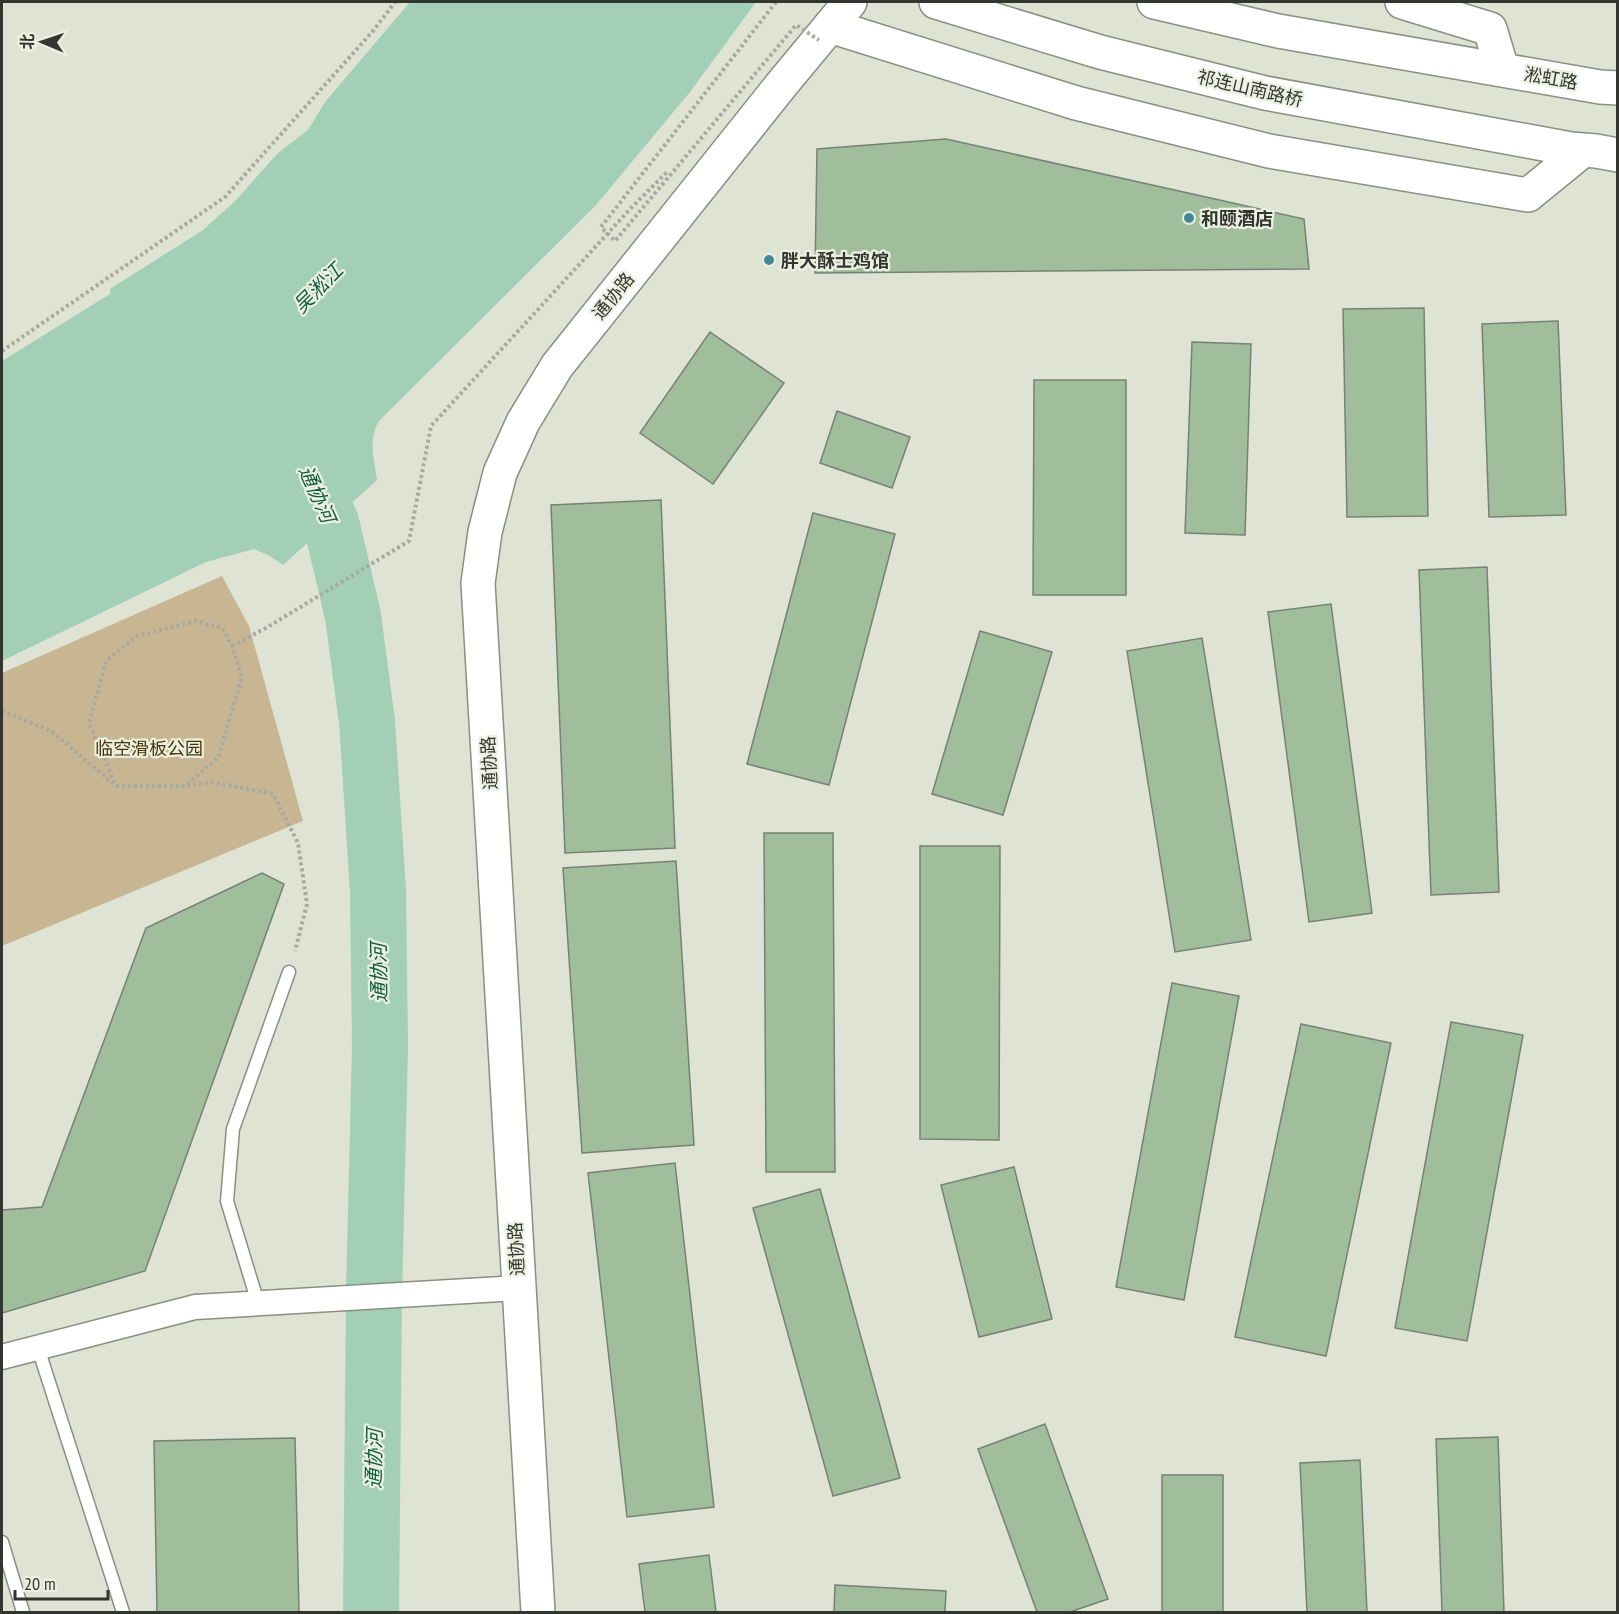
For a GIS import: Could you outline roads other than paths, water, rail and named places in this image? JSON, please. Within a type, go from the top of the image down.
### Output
[{"type":"street","name":"祁连山南路桥","points":[[936,2],[1100,52],[1265,93],[1576,150]]},
{"type":"street","points":[[1154,2],[1278,31],[1493,68],[1490,28],[1402,2]]},
{"type":"street","points":[[833,22],[1076,104],[1269,151],[1528,195],[1576,150],[1617,155]]},
{"type":"street","name":"通协路","points":[[538,1612],[504,1289],[478,583],[485,532],[500,473],[523,422],[557,366],[833,22]]},
{"type":"street","name":"淞虹路","points":[[1493,68],[1617,88]]},
{"type":"street","points":[[2,1357],[195,1307],[504,1289]]},
{"type":"lane","points":[[258,1303],[227,1201],[233,1129],[289,972]]},
{"type":"lane","points":[[38,1348],[123,1612]]},
{"type":"lane","points":[[2,1542],[23,1612]]},
{"type":"water","name":"吴淞江","points":[[410,2],[756,2],[690,92],[596,205],[379,421],[373,442],[377,480],[283,565],[254,549],[206,562],[2,661],[2,361],[110,294],[110,289],[203,230],[236,200],[278,153],[308,130],[325,102]]},
{"type":"waterway","name":"通协河","points":[[298,453],[331,522],[353,616],[367,722],[378,891],[380,1047],[374,1294],[371,1612]]},
{"type":"place","name":"和颐酒店","points":[[1189,218]]},
{"type":"place","name":"胖大酥士鸡馆","points":[[769,260]]},
{"type":"park label","name":"临空滑板公园","points":[[149,748]]}]
